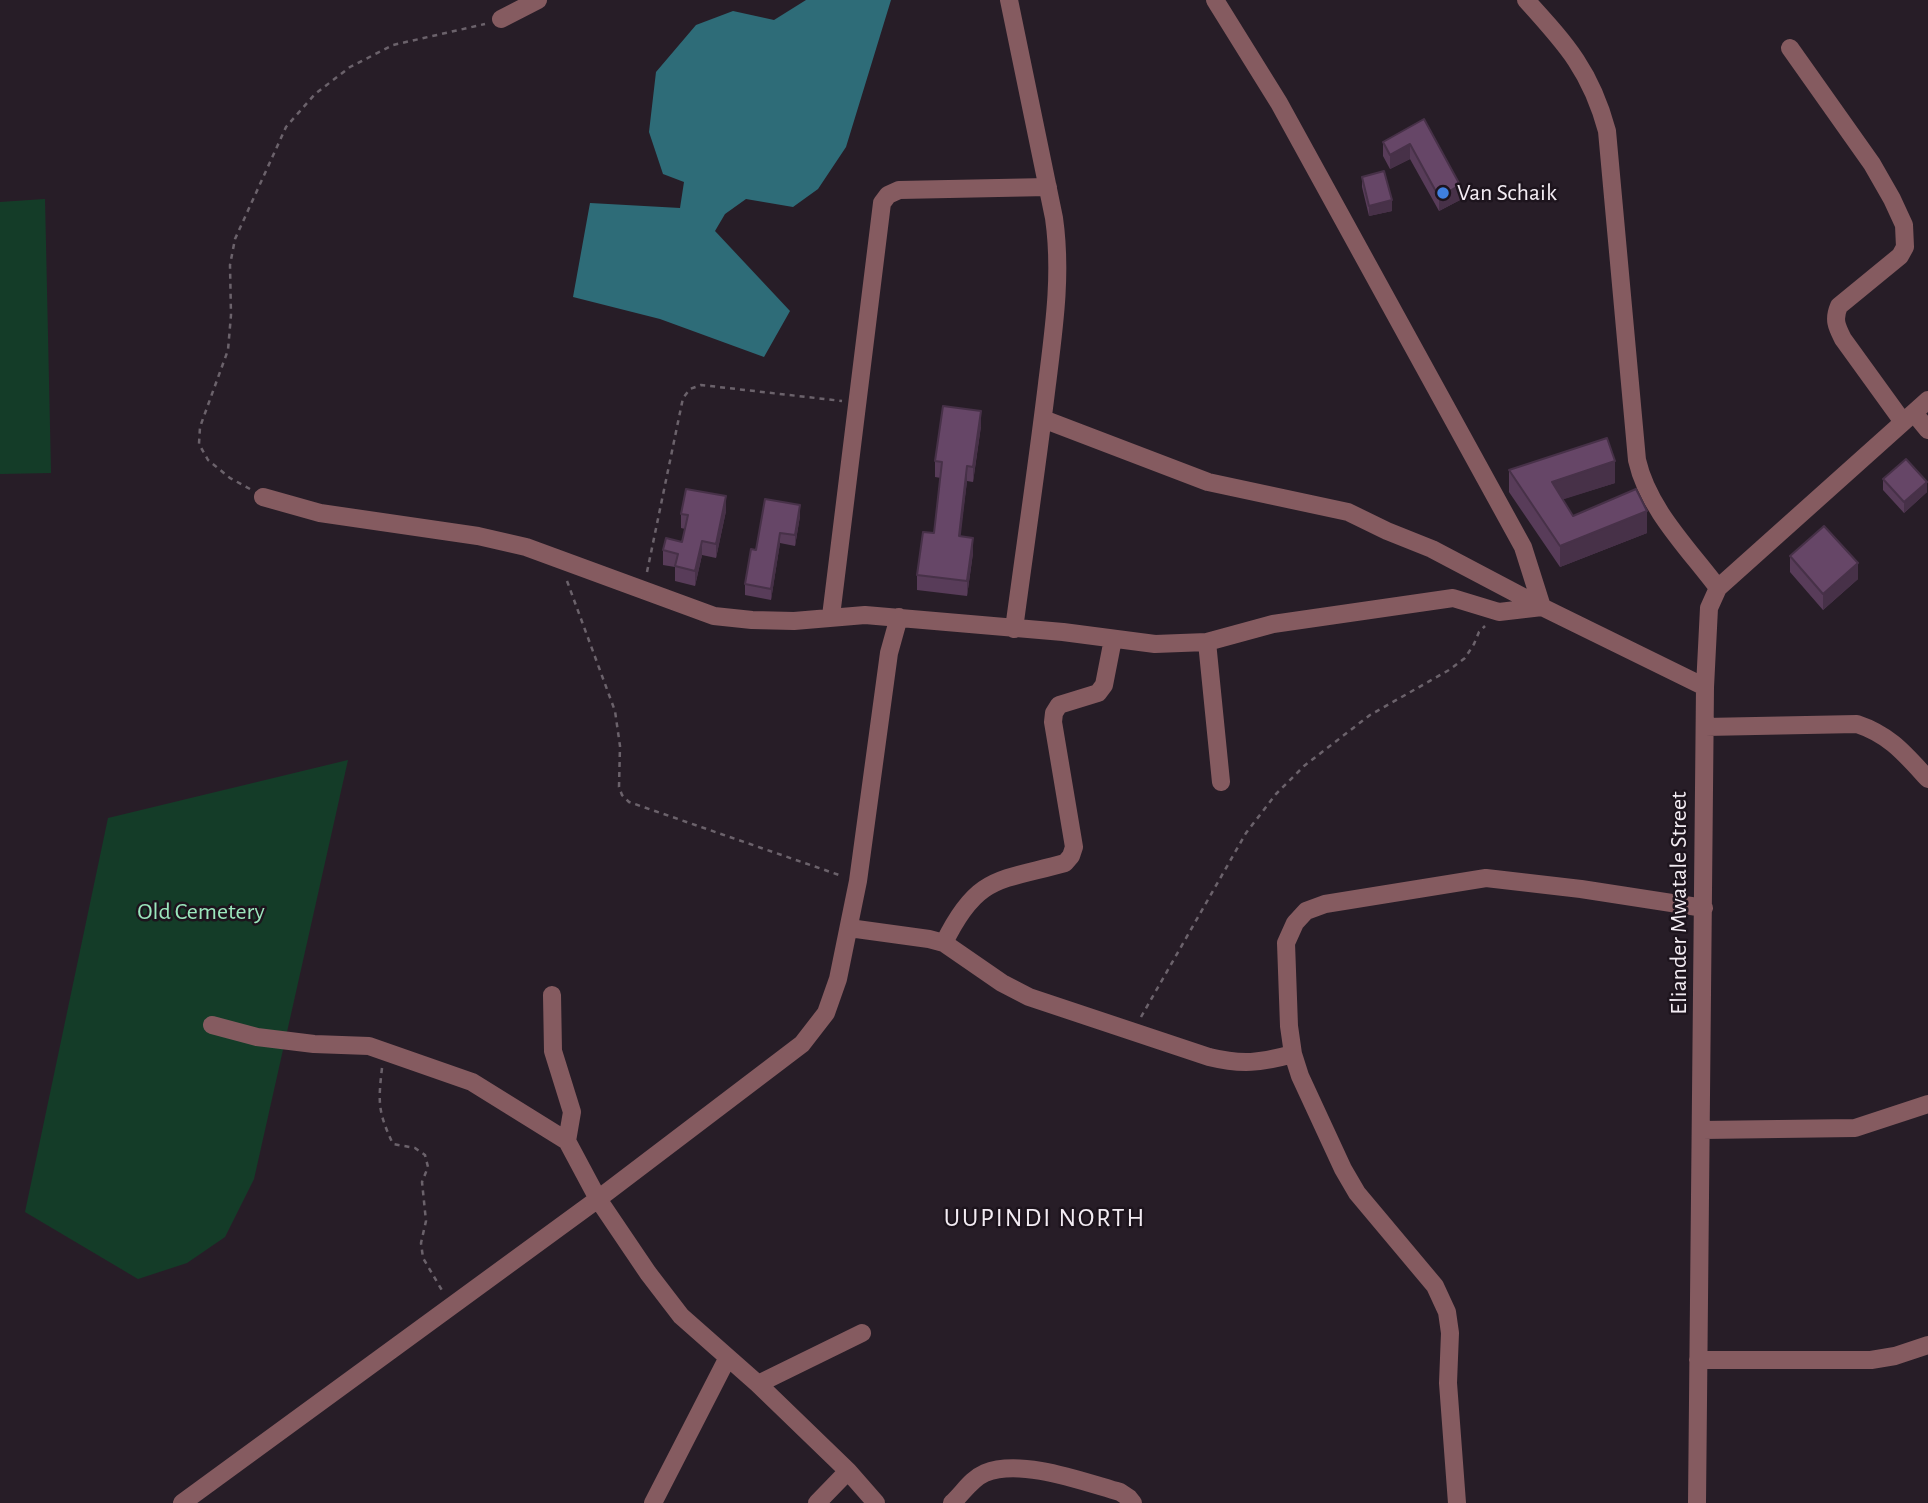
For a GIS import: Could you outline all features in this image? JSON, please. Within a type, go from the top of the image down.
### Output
[{"type":"street","points":[[501,19],[538,0]]},
{"type":"street","points":[[1009,0],[1059,253],[1059,277],[1043,419],[1014,629]]},
{"type":"street","points":[[1215,0],[1279,103],[1523,547],[1542,607]]},
{"type":"street","points":[[1526,0],[1568,46],[1588,76],[1599,102],[1606,131],[1636,446],[1642,480],[1652,501],[1718,588],[1928,400]]},
{"type":"street","points":[[1790,48],[1872,164],[1904,225],[1905,247],[1900,256],[1839,306],[1835,315],[1836,326],[1843,339],[1909,417],[1928,430]]},
{"type":"street","points":[[831,616],[882,203],[888,195],[899,191],[1048,187]]},
{"type":"street","points":[[1043,419],[1208,482],[1349,512],[1432,549],[1542,607],[1705,687]]},
{"type":"street","points":[[263,497],[320,513],[478,536],[526,547],[714,616],[752,621],[794,621],[865,615],[1155,644],[1207,642],[1273,624],[1453,598],[1499,612],[1542,607]]},
{"type":"street","name":"Eliander Mwatale Street","points":[[1698,1503],[1705,687],[1709,608],[1718,588]]},
{"type":"street","points":[[182,1503],[598,1199],[802,1044],[826,1013],[838,979],[858,881],[889,653],[899,617]]},
{"type":"street","points":[[944,943],[957,916],[978,891],[1000,879],[1065,863],[1071,856],[1074,847],[1054,713],[1059,705],[1098,693],[1104,685],[1113,639]]},
{"type":"street","points":[[1207,642],[1221,782]]},
{"type":"street","points":[[1705,727],[1857,724],[1877,730],[1895,744],[1928,779]]},
{"type":"street","points":[[1457,1503],[1448,1383],[1450,1333],[1447,1312],[1435,1286],[1357,1193],[1305,1087],[1293,1054],[1289,1026],[1286,943],[1295,923],[1306,911],[1325,904],[1486,878],[1704,908]]},
{"type":"street","points":[[849,928],[944,943],[1002,983],[1029,997],[1231,1063],[1263,1062],[1293,1054]]},
{"type":"street","points":[[551,995],[553,1051],[572,1112],[567,1141]]},
{"type":"street","points":[[212,1025],[257,1037],[314,1044],[369,1046],[472,1082],[567,1141],[598,1199],[681,1316],[758,1384],[848,1471],[876,1503]]},
{"type":"street","points":[[1702,1130],[1854,1128],[1928,1104]]},
{"type":"street","points":[[758,1384],[862,1333]]},
{"type":"street","points":[[1698,1360],[1871,1360],[1895,1356],[1928,1345]]},
{"type":"street","points":[[653,1503],[727,1359]]},
{"type":"street","points":[[952,1503],[972,1482],[984,1474],[1004,1469],[1024,1469],[1120,1492],[1133,1503]]},
{"type":"street","points":[[817,1503],[848,1471]]},
{"type":"path","points":[[263,497],[230,478],[208,460],[199,444],[200,427],[228,350],[231,315],[230,265],[235,239],[286,127],[315,94],[351,67],[393,45],[501,19]]},
{"type":"path","points":[[643,591],[683,398],[690,389],[701,385],[856,402]]},
{"type":"path","points":[[559,559],[615,711],[620,746],[619,787],[622,795],[629,802],[858,881]]},
{"type":"path","points":[[1133,1032],[1246,833],[1276,794],[1304,766],[1370,715],[1457,664],[1475,644],[1479,632],[1499,612]]},
{"type":"path","points":[[384,1051],[379,1090],[380,1117],[393,1144],[415,1148],[425,1155],[428,1167],[422,1182],[426,1221],[421,1243],[423,1258],[451,1306]]},
{"type":"green space","points":[[45,199],[51,473],[0,474],[0,202]]},
{"type":"green space","name":"Old Cemetery","points":[[348,760],[254,1179],[225,1237],[187,1263],[138,1279],[25,1212],[108,818]]},
{"type":"water","points":[[806,0],[891,0],[846,147],[818,189],[793,207],[746,199],[725,214],[715,231],[790,311],[764,357],[660,319],[573,297],[590,203],[680,208],[684,182],[663,174],[649,132],[656,72],[696,25],[733,11],[774,20]]},
{"type":"building","points":[[1424,119],[1460,185],[1439,197],[1410,144],[1390,155],[1383,142]]},
{"type":"building","points":[[1384,171],[1392,200],[1369,206],[1362,177]]},
{"type":"building","points":[[943,406],[981,411],[973,467],[967,466],[959,536],[973,538],[967,581],[917,575],[923,532],[934,533],[942,462],[935,461]]},
{"type":"building","points":[[1607,438],[1615,461],[1552,482],[1573,516],[1636,489],[1647,511],[1560,546],[1509,470]]},
{"type":"building","points":[[1906,459],[1927,482],[1904,502],[1883,479]]},
{"type":"building","points":[[686,489],[726,496],[716,544],[702,541],[695,571],[675,566],[678,554],[663,550],[666,538],[682,542],[688,515],[681,514]]},
{"type":"building","points":[[765,499],[800,505],[795,535],[780,533],[771,589],[745,584],[751,549],[756,550]]},
{"type":"building","points":[[1824,526],[1858,563],[1823,594],[1790,556]]},
{"type":"place","name":"Van Schaik","points":[[1443,193]]},
{"type":"district","name":"UUPINDI NORTH","points":[[1045,1218]]}]
